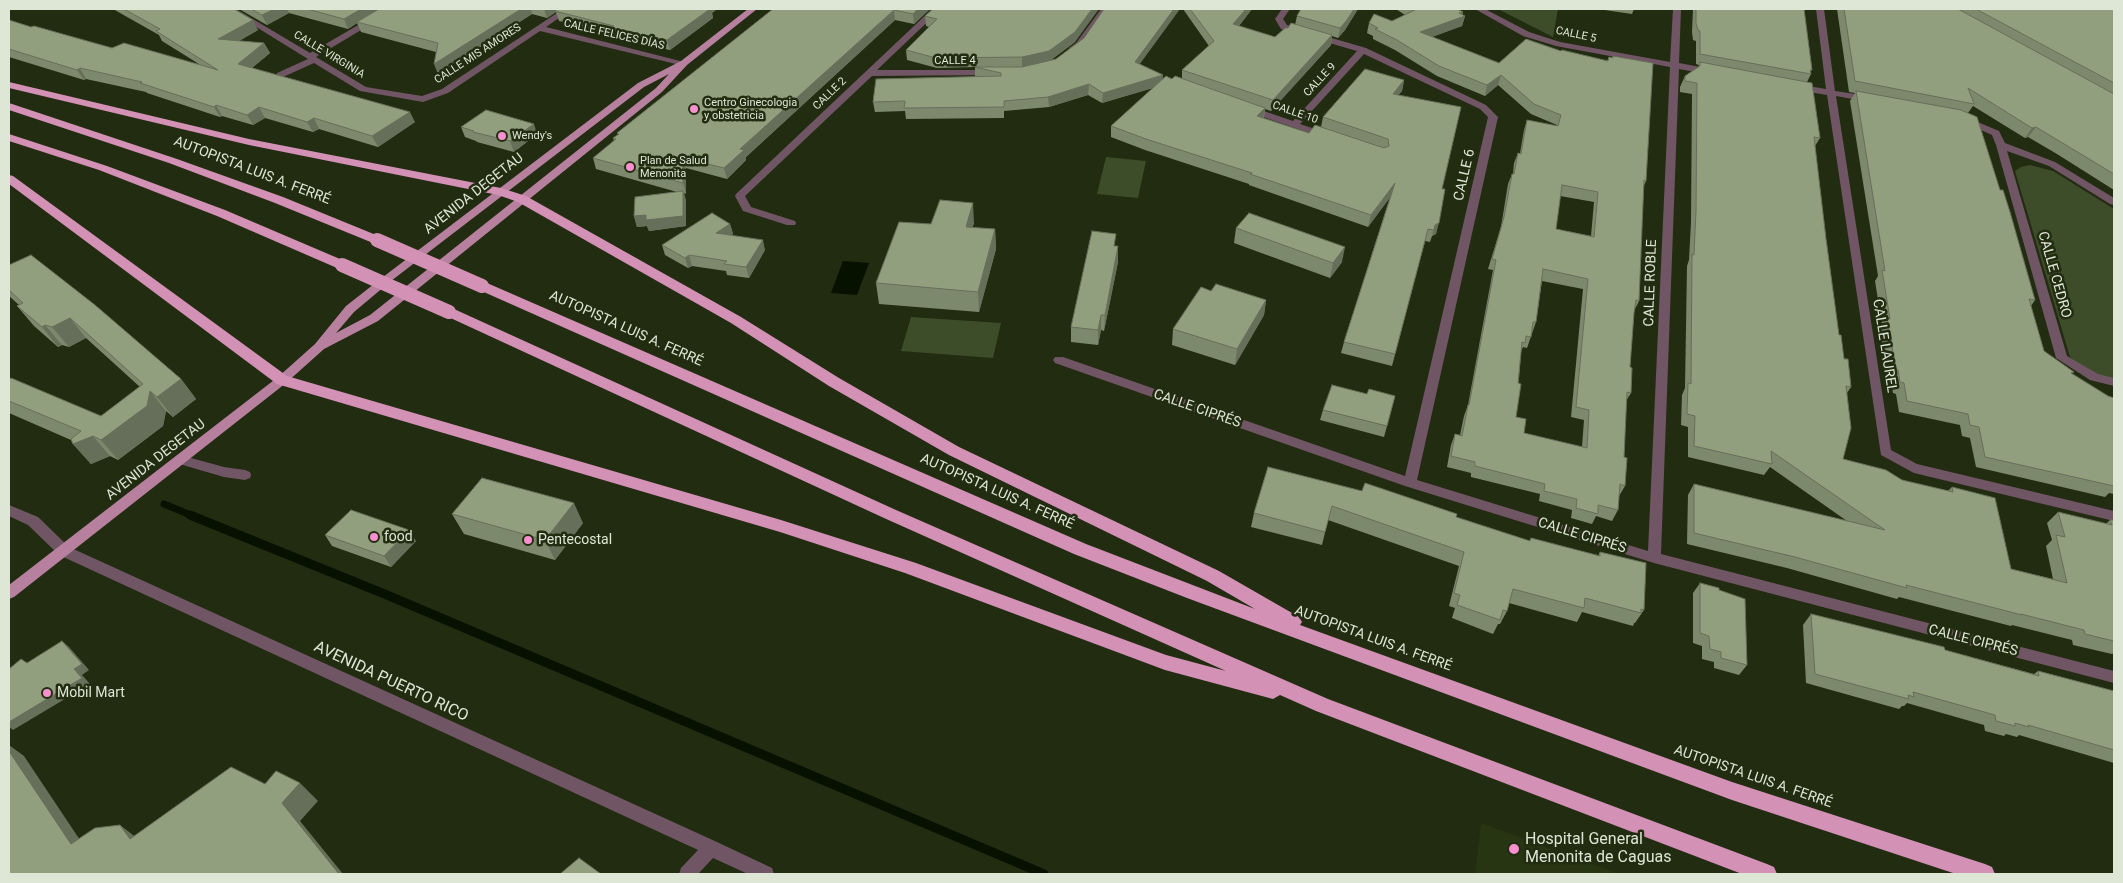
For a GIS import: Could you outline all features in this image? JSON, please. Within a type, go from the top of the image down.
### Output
[{"type":"highway","points":[[9,85],[249,142],[501,192],[522,199],[736,320],[834,382],[954,451],[1213,576],[1328,643]]},
{"type":"highway","name":"AUTOPISTA LUIS A. FERRÉ","points":[[9,106],[173,161],[279,200],[377,240],[1080,549],[1732,792],[1985,874]]},
{"type":"highway","points":[[9,137],[103,168],[221,213],[342,265],[925,530],[1322,705],[1767,874]]},
{"type":"highway","points":[[9,180],[282,380],[781,526],[919,572],[1165,662],[1322,705]]},
{"type":"main road","name":"AVENIDA DEGETAU","points":[[319,347],[374,318],[659,90],[684,63],[753,9]]},
{"type":"main road","name":"AVENIDA DEGETAU","points":[[9,593],[282,380],[319,347],[350,309],[641,85],[684,63]]},
{"type":"street","name":"CALLE VIRGINIA","points":[[231,9],[363,89],[423,99]]},
{"type":"street","points":[[280,75],[313,58],[392,9]]},
{"type":"street","name":"CALLE MIS AMORES","points":[[423,99],[446,91],[568,9]]},
{"type":"street","name":"CALLE 2","points":[[791,223],[747,209],[740,196],[937,9]]},
{"type":"street","points":[[1066,55],[1078,45],[1105,9]]},
{"type":"street","name":"CALLE 6","points":[[1286,9],[1279,19],[1284,27],[1363,50],[1484,108],[1493,117],[1410,483]]},
{"type":"street","name":"CALLE 5","points":[[1479,9],[1526,34],[1559,44],[1675,66]]},
{"type":"street","name":"CALLE ROBLE","points":[[1654,558],[1677,9]]},
{"type":"street","name":"CALLE LAUREL","points":[[1820,9],[1830,92],[1885,452],[1914,468],[2114,516]]},
{"type":"street","name":"CALLE FELICES DÍAS","points":[[538,28],[684,63]]},
{"type":"street","name":"CALLE 9","points":[[1294,125],[1363,50]]},
{"type":"street","points":[[1675,66],[1723,74]]},
{"type":"street","name":"CALLE 4","points":[[868,73],[1002,72]]},
{"type":"street","points":[[1792,86],[1879,102]]},
{"type":"street","name":"CALLE 10","points":[[1238,106],[1338,139]]},
{"type":"street","name":"CALLE CEDRO","points":[[1957,116],[1996,134],[2001,145],[2062,358],[2094,377],[2114,382]]},
{"type":"street","name":"CALLE CEDRO","points":[[2001,145],[2052,164],[2114,202]]},
{"type":"street","name":"CALLE CIPRÉS","points":[[1059,360],[1410,483],[1654,558],[2114,677]]},
{"type":"street","points":[[180,460],[224,472],[245,475]]},
{"type":"street","name":"AVENIDA PUERTO RICO","points":[[9,510],[33,521],[64,551],[766,874]]},
{"type":"street","points":[[686,874],[711,848]]},
{"type":"shaded area","points":[[1498,9],[1558,9],[1553,37]]},
{"type":"shaded area","points":[[1106,157],[1146,161],[1138,198],[1097,194]]},
{"type":"shaded area","points":[[2030,165],[2053,171],[2114,209],[2114,379],[2100,376],[2077,365],[2070,357],[2015,171]]},
{"type":"shaded area","points":[[843,261],[869,263],[857,295],[831,293]]},
{"type":"shaded area","points":[[911,317],[1001,323],[993,358],[901,351]]},
{"type":"shaded area","name":"Hospital General Menonita de Caguas","points":[[1481,823],[1619,874],[1475,874]]},
{"type":"building","points":[[124,9],[234,9],[253,20],[218,39],[264,43],[238,64],[410,112],[372,136],[314,118],[307,122],[259,107],[247,115],[216,105],[214,107],[140,83],[142,82],[80,68],[77,70],[9,49],[9,20],[112,48],[124,43],[218,70],[156,31],[160,29]]},
{"type":"building","points":[[251,9],[274,9],[262,15]]},
{"type":"building","points":[[307,9],[361,9],[344,19]]},
{"type":"building","points":[[379,9],[521,9],[434,64],[438,43],[357,22]]},
{"type":"building","points":[[558,9],[710,9],[667,40],[611,28],[614,26],[555,11]]},
{"type":"building","points":[[773,9],[918,9],[913,14],[894,10],[740,149],[744,150],[724,168],[683,158],[683,183],[593,158],[616,139],[613,138],[619,134],[617,133]]},
{"type":"building","points":[[933,9],[1092,9],[1075,32],[1049,51],[1022,57],[936,58],[906,50],[937,19],[925,16]]},
{"type":"building","points":[[1104,9],[1174,9],[1135,62],[1163,75],[1103,93],[1089,84],[1048,97],[1004,101],[1004,107],[904,108],[905,101],[873,102],[876,79],[1001,76],[1001,73],[975,67],[1022,67],[1056,59],[1084,38]]},
{"type":"building","points":[[1190,9],[1246,9],[1233,24],[1275,37],[1285,28],[1288,28],[1291,23],[1332,35],[1273,100],[1182,70],[1214,41]]},
{"type":"building","points":[[1301,9],[1354,9],[1340,28],[1297,16]]},
{"type":"building","points":[[1457,9],[1463,12],[1459,13],[1465,16],[1420,32],[1499,63],[1526,39],[1561,51],[1608,61],[1609,57],[1613,58],[1613,56],[1653,63],[1646,181],[1644,180],[1639,301],[1636,300],[1634,313],[1630,367],[1632,368],[1631,393],[1627,392],[1624,457],[1627,458],[1625,486],[1620,484],[1618,510],[1598,505],[1598,514],[1576,508],[1577,499],[1544,491],[1545,484],[1475,466],[1475,462],[1451,456],[1455,434],[1462,436],[1496,260],[1492,259],[1504,217],[1512,174],[1514,174],[1518,153],[1521,154],[1527,120],[1558,126],[1561,115],[1534,104],[1501,75],[1487,85],[1439,66],[1375,29],[1378,28],[1369,23],[1374,14],[1392,21],[1415,10]],"holes":[[[1562,185],[1598,192],[1594,237],[1556,229]],[[1543,269],[1588,279],[1576,407],[1589,410],[1587,448],[1524,433],[1526,419],[1516,417],[1521,384],[1518,383],[1522,342],[1525,343],[1526,336],[1531,337],[1533,322],[1536,322]]]},
{"type":"building","points":[[1696,9],[1804,9],[1811,74],[1700,54],[1700,31],[1696,23]]},
{"type":"building","points":[[1844,9],[1958,9],[2114,94],[2114,174],[2036,127],[2032,128],[1968,88],[1974,104],[1855,81]]},
{"type":"building","points":[[1976,9],[2114,9],[2114,83]]},
{"type":"building","points":[[1700,62],[1812,83],[1820,138],[1814,137],[1826,239],[1839,335],[1841,335],[1844,359],[1848,359],[1851,387],[1846,386],[1851,428],[1843,459],[1886,470],[1902,480],[1953,492],[1952,487],[1995,498],[2011,569],[2067,583],[2056,535],[2065,537],[2058,512],[2112,525],[2110,520],[2114,520],[2114,641],[2085,634],[2084,630],[1906,585],[1907,588],[1795,557],[1694,533],[1694,484],[1885,530],[1771,451],[1772,464],[1694,446],[1695,416],[1687,414],[1688,383],[1691,384],[1692,254],[1694,255],[1696,211],[1697,83],[1685,81],[1685,76],[1700,66]]},
{"type":"building","points":[[1365,69],[1404,80],[1393,94],[1461,107],[1442,189],[1445,189],[1439,223],[1435,225],[1434,230],[1428,229],[1395,354],[1344,342],[1395,183],[1371,215],[1111,126],[1166,76],[1172,79],[1175,76],[1265,108],[1257,116],[1309,133],[1315,125],[1384,148],[1389,146],[1388,139],[1323,117]]},
{"type":"building","points":[[1856,91],[1961,110],[1977,117],[2000,190],[2003,190],[2010,212],[2035,300],[2029,299],[2044,351],[2074,372],[2071,373],[2114,398],[2114,486],[1985,457],[1979,427],[1970,425],[1968,414],[1907,401],[1904,383],[1900,382],[1898,370],[1896,369],[1887,318],[1890,319],[1882,270],[1885,271]]},
{"type":"building","points":[[486,110],[534,124],[510,141],[473,132],[461,127]]},
{"type":"building","points":[[683,191],[683,216],[646,220],[646,215],[634,216],[635,197]]},
{"type":"building","points":[[940,200],[973,203],[966,227],[995,229],[978,292],[876,283],[899,222],[931,224]]},
{"type":"building","points":[[712,213],[730,224],[716,233],[763,240],[746,267],[724,264],[727,261],[689,255],[685,258],[662,245]]},
{"type":"building","points":[[1249,213],[1345,247],[1333,263],[1236,228]]},
{"type":"building","points":[[1092,231],[1116,234],[1114,246],[1118,246],[1105,315],[1101,315],[1098,330],[1071,327]]},
{"type":"building","points":[[31,255],[95,305],[181,379],[157,397],[150,391],[147,406],[101,440],[93,436],[73,444],[71,439],[81,431],[9,401],[9,380],[11,378],[101,416],[143,384],[70,318],[52,327],[45,325],[42,327],[17,306],[23,303],[9,290],[9,265]]},
{"type":"building","points":[[1216,284],[1266,300],[1237,349],[1173,329],[1201,287],[1211,291]]},
{"type":"building","points":[[1332,385],[1367,394],[1369,389],[1395,396],[1387,426],[1323,410]]},
{"type":"building","points":[[1268,467],[1362,491],[1365,483],[1457,514],[1456,517],[1530,541],[1531,538],[1600,556],[1600,552],[1646,563],[1644,610],[1641,609],[1641,613],[1585,598],[1584,608],[1513,589],[1507,611],[1503,610],[1500,620],[1457,605],[1460,595],[1454,593],[1464,552],[1332,506],[1325,532],[1254,513]]},
{"type":"building","points":[[482,478],[574,503],[545,540],[452,514]]},
{"type":"building","points":[[351,510],[409,530],[384,556],[325,535]]},
{"type":"building","points":[[1700,583],[1719,588],[1719,590],[1745,599],[1747,665],[1721,658],[1721,652],[1710,649],[1709,636],[1700,633]]},
{"type":"building","points":[[1811,614],[1944,647],[1945,650],[2039,676],[2038,671],[2114,691],[2114,750],[2028,725],[2029,727],[2015,723],[2015,726],[1996,721],[1995,715],[1913,692],[1914,697],[1908,695],[1909,699],[1815,674]]},
{"type":"building","name":"Mobil Mart","points":[[62,641],[82,664],[74,669],[82,678],[9,722],[9,669],[21,659],[27,663]]},
{"type":"building","points":[[9,751],[71,844],[95,828],[120,825],[130,839],[231,767],[265,784],[276,771],[300,783],[282,803],[339,874],[9,874]]},
{"type":"building","points":[[579,858],[601,874],[560,874]]},
{"type":"waterway","points":[[164,504],[193,516]]},
{"type":"waterway","points":[[190,515],[387,595],[1044,874]]},
{"type":"place","name":"Centro Ginecologia y obstetricia","points":[[694,109]]},
{"type":"place","name":"Wendy's","points":[[502,136]]},
{"type":"place","name":"Plan de Salud Menonita","points":[[630,167]]},
{"type":"place","name":"food","points":[[374,537]]},
{"type":"place","name":"Pentecostal","points":[[528,540]]},
{"type":"place","name":"Mobil Mart","points":[[47,693]]},
{"type":"place","name":"Hospital General Menonita de Caguas","points":[[1514,849]]}]
